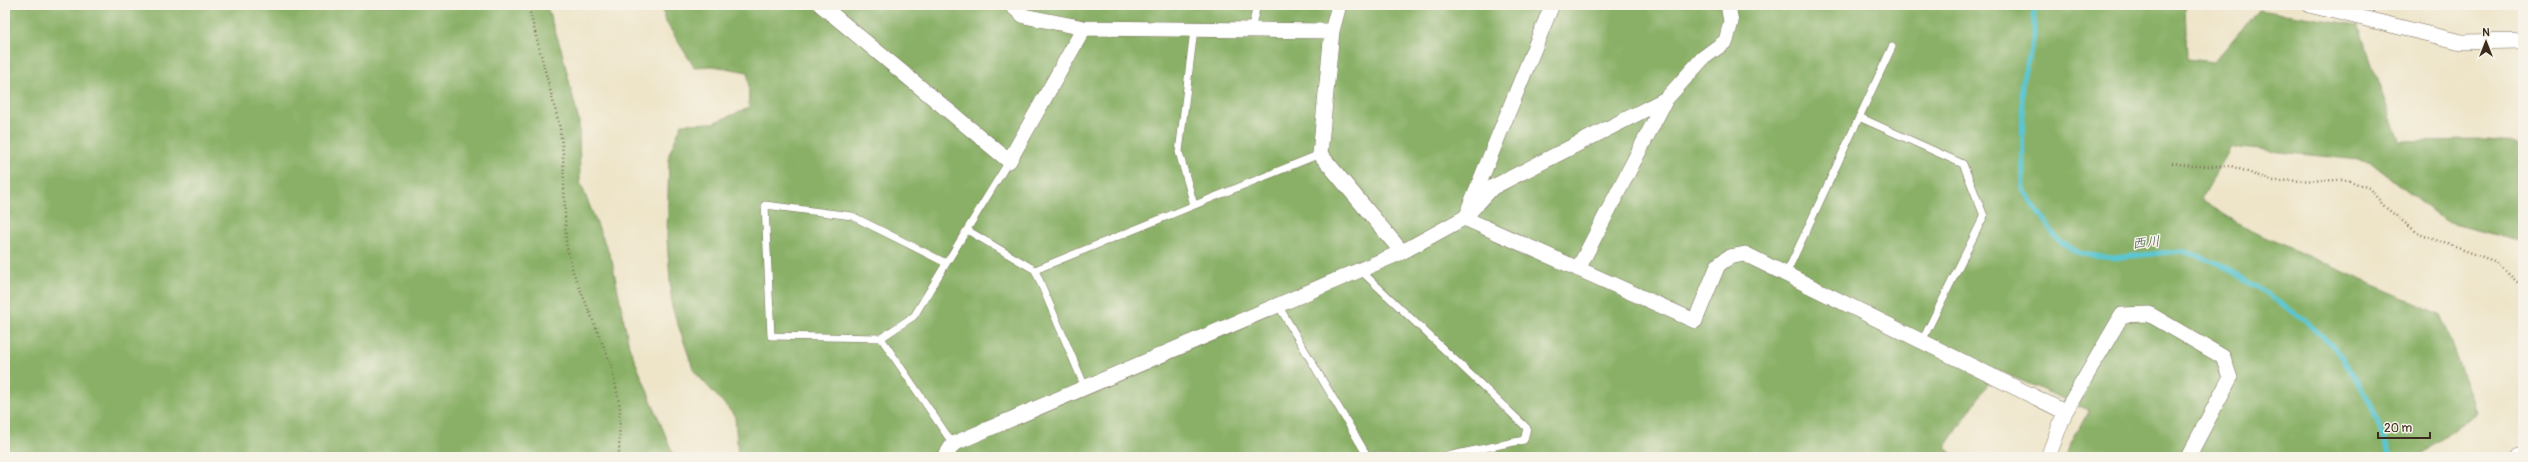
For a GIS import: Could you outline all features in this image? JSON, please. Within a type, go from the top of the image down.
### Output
[{"type":"street","points":[[821,5],[1009,160],[1084,28]]},
{"type":"street","points":[[1011,5],[1024,16],[1084,28],[1332,31]]},
{"type":"street","points":[[1339,5],[1332,31],[1320,154],[1402,252]]},
{"type":"street","points":[[1464,218],[1552,5]]},
{"type":"street","points":[[1578,269],[1666,100],[1703,58],[1726,41],[1731,22],[1728,5]]},
{"type":"street","points":[[2309,5],[2461,42],[2523,41]]},
{"type":"street","points":[[945,457],[953,444],[1402,252],[1464,218],[1493,187],[1666,100]]},
{"type":"street","points":[[1464,218],[1695,321],[1718,265],[1729,257],[1745,254],[2064,412]]},
{"type":"street","points":[[2048,457],[2064,412],[2122,315],[2149,314],[2223,357],[2230,378],[2188,457]]},
{"type":"street","points":[[2518,457],[2523,456]]},
{"type":"lane","points":[[1251,30],[1257,5]]},
{"type":"lane","points":[[1194,30],[1179,152],[1194,205]]},
{"type":"lane","points":[[1786,274],[1892,47]]},
{"type":"lane","points":[[1859,118],[1963,164],[1984,216],[1922,342]]},
{"type":"lane","points":[[1035,270],[1320,154]]},
{"type":"lane","points":[[946,263],[852,216],[764,205],[771,336],[881,338],[914,316],[1009,160]]},
{"type":"lane","points":[[967,230],[1035,270],[1085,387]]},
{"type":"lane","points":[[1360,270],[1527,428],[1524,440],[1442,457]]},
{"type":"lane","points":[[1278,305],[1368,457]]},
{"type":"lane","points":[[881,338],[953,444]]},
{"type":"path","points":[[528,5],[560,128],[563,154],[566,243],[573,272],[611,364],[620,407],[619,457]]},
{"type":"path","points":[[2172,163],[2192,166],[2230,166],[2273,181],[2347,180],[2369,188],[2385,206],[2419,234],[2494,261],[2523,287]]},
{"type":"green space","points":[[5,5],[546,5],[561,48],[579,122],[580,182],[612,261],[629,346],[673,454],[672,457],[5,457]]},
{"type":"green space","points":[[664,5],[2185,5],[2187,59],[2214,62],[2258,10],[2358,25],[2399,141],[2490,140],[2523,145],[2523,232],[2519,241],[2446,222],[2369,161],[2231,147],[2201,200],[2251,231],[2440,314],[2477,413],[2417,457],[2064,457],[2089,410],[1997,370],[1945,448],[1956,457],[738,457],[735,416],[694,371],[672,307],[667,239],[669,154],[682,124],[713,123],[749,108],[748,72],[713,66],[694,67],[664,19]]},
{"type":"waterway","name":"西川","points":[[2034,5],[2034,37],[2022,82],[2023,190],[2060,243],[2082,254],[2112,258],[2182,251],[2221,264],[2305,320],[2338,351],[2369,400],[2391,457]]}]
